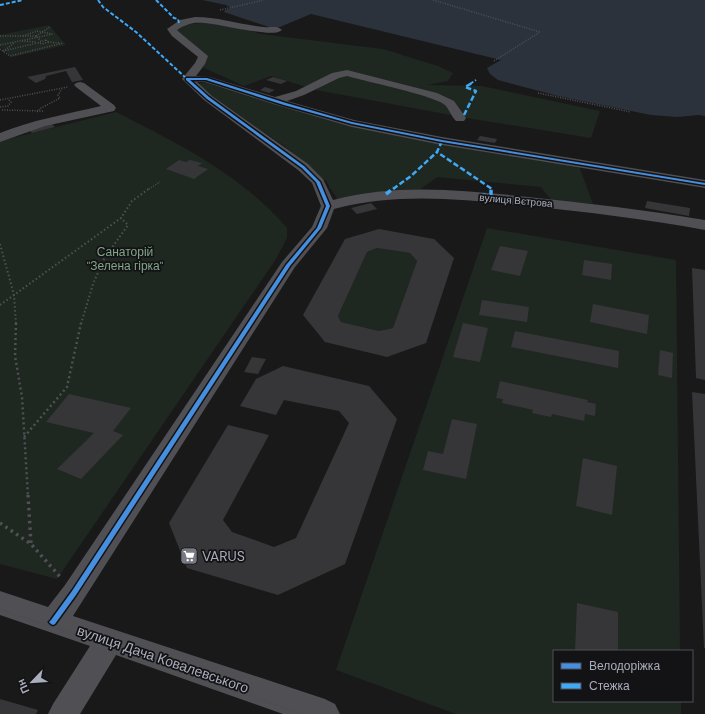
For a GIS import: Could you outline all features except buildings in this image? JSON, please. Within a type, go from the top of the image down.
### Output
[{"type":"street","points":[[187,79],[200,64],[203,56],[175,34],[172,29],[179,23],[214,20],[262,30],[277,30]]},
{"type":"street","points":[[274,101],[300,93],[336,75],[347,73],[433,95],[450,103],[454,113],[462,116],[442,141]]},
{"type":"street","points":[[187,79],[206,79],[274,101],[352,123],[442,141],[705,184]]},
{"type":"street","points":[[53,622],[74,593],[288,265],[319,228],[328,206],[318,182],[303,167],[208,98],[187,79]]},
{"type":"street","points":[[0,138],[17,131],[56,120],[110,108],[80,85]]},
{"type":"street","name":"вулиця Вєтрова","points":[[328,206],[344,201],[386,194],[480,196],[667,218],[705,225]]},
{"type":"street","name":"вулиця Дача Ковалевського","points":[[0,604],[325,714]]},
{"type":"street","points":[[63,714],[110,640]]},
{"type":"path","points":[[220,10],[264,0]]},
{"type":"path","points":[[433,0],[540,32],[494,61]]},
{"type":"path","points":[[36,37],[50,26]]},
{"type":"path","points":[[22,36],[31,32],[43,31],[53,34]]},
{"type":"path","points":[[0,45],[53,34]]},
{"type":"path","points":[[30,51],[38,43],[53,34]]},
{"type":"path","points":[[0,36],[36,37],[41,41]]},
{"type":"path","points":[[22,36],[22,40]]},
{"type":"path","points":[[0,49],[10,56],[63,43],[48,42],[44,40]]},
{"type":"path","points":[[18,41],[44,44],[47,47]]},
{"type":"path","points":[[3,51],[15,42]]},
{"type":"path","points":[[44,44],[48,42]]},
{"type":"path","points":[[3,51],[38,43]]},
{"type":"path","points":[[0,100],[80,85]]},
{"type":"path","points":[[1,109],[28,109],[37,112],[40,108],[51,104],[60,98],[58,95],[62,89]]},
{"type":"path","points":[[538,93],[630,112]]},
{"type":"path","points":[[1,109],[8,106],[11,102],[8,98]]},
{"type":"path","points":[[0,305],[121,218],[124,210],[132,200],[160,182]]},
{"type":"path","points":[[24,437],[67,387],[83,314],[93,284],[104,259],[128,225],[121,218]]},
{"type":"path","points":[[0,246],[14,295],[16,329],[14,356],[22,397],[31,544]]},
{"type":"path","points":[[0,523],[31,544],[74,593]]},
{"type":"green space","points":[[209,22],[234,26],[261,34],[383,49],[438,66],[453,73],[448,81],[427,85],[482,86],[600,111],[591,138],[467,118],[316,90],[271,76],[244,86],[202,67],[207,57],[181,37],[177,30],[181,25]]},
{"type":"green space","points":[[49,25],[66,45],[12,57],[0,47],[0,35]]},
{"type":"green space","points":[[206,82],[270,103],[579,166],[593,204],[551,200],[541,187],[437,177],[418,191],[337,199],[326,181],[283,145],[205,93],[196,84]]},
{"type":"green space","name":"Санаторій \"Зелена гірка\"","points":[[116,112],[185,148],[229,176],[269,209],[287,228],[287,238],[276,259],[57,579],[0,564],[0,141]]},
{"type":"green space","points":[[487,228],[676,260],[680,650],[553,650],[553,702],[681,702],[681,714],[456,714],[336,670]]},
{"type":"green space","points":[[377,248],[410,253],[417,261],[393,328],[379,331],[341,322],[338,316],[367,252]]},
{"type":"shaded area","points":[[202,0],[705,0],[705,116],[699,115],[677,117],[651,115],[558,96],[498,80],[490,74],[487,68],[501,60],[311,14],[275,29],[224,12],[225,10],[231,8],[226,5]]},
{"type":"tram line","points":[[0,610],[62,630],[302,714]]},
{"type":"marked path","points":[[0,5],[23,0]]},
{"type":"marked path","points":[[98,0],[103,7],[116,15],[136,32],[187,79]]},
{"type":"marked path","points":[[156,0],[174,18],[178,19],[179,23]]},
{"type":"marked path","points":[[464,115],[476,91],[465,87],[476,80]]},
{"type":"marked path","points":[[442,141],[437,152],[492,189],[491,194],[480,196]]},
{"type":"marked path","points":[[386,194],[411,176],[437,152]]},
{"type":"cycle path","points":[[187,79],[206,79],[352,123],[442,141],[705,184]]},
{"type":"cycle path","points":[[53,622],[74,593],[288,265],[319,228],[328,206],[318,182],[303,167],[208,98],[187,79]]},
{"type":"place","name":"VARUS","points":[[189,556]]}]
